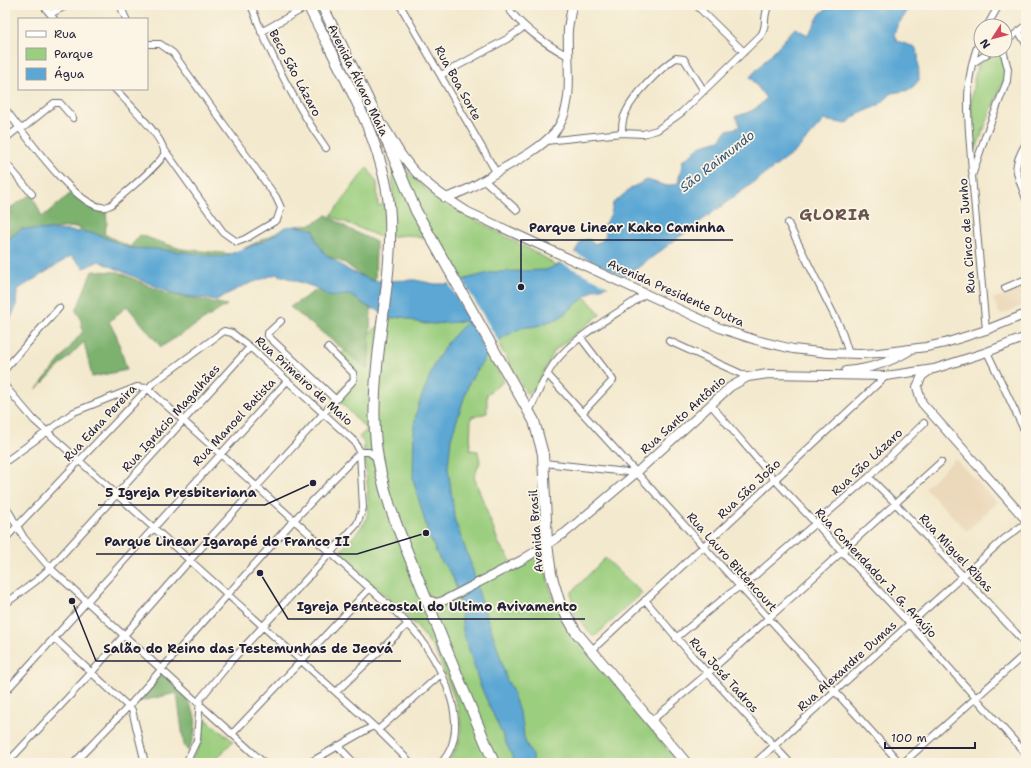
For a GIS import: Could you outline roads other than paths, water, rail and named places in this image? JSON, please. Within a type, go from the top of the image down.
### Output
[{"type":"highway","name":"Avenida Álvaro Maia","points":[[322,5],[378,120],[408,194],[433,243],[511,380]]},
{"type":"highway","name":"Avenida Álvaro Maia","points":[[308,6],[364,118],[377,150],[388,196],[389,240],[376,396],[376,444]]},
{"type":"highway","name":"Avenida Brasil","points":[[511,380],[530,412],[539,435],[544,463],[551,574],[560,604],[567,618],[592,650],[650,722],[686,763]]},
{"type":"highway","points":[[376,444],[379,463],[391,510],[494,763]]},
{"type":"street","points":[[43,5],[52,16],[68,5]]},
{"type":"street","points":[[120,5],[126,18]]},
{"type":"street","name":"Beco São Lázaro","points":[[251,5],[271,55],[306,118],[326,148]]},
{"type":"street","name":"Rua Boa Sorte","points":[[400,5],[496,172]]},
{"type":"street","points":[[506,5],[524,27],[552,48],[568,56]]},
{"type":"street","points":[[546,141],[622,133],[643,134],[657,130],[675,118],[764,31],[764,16],[769,5]]},
{"type":"street","points":[[992,18],[999,5]]},
{"type":"street","points":[[261,32],[308,6]]},
{"type":"street","points":[[457,205],[460,198],[466,192],[496,172],[531,152],[546,141],[558,127],[565,111],[568,94],[568,30],[570,6]]},
{"type":"street","points":[[697,6],[744,52]]},
{"type":"street","points":[[1013,36],[1026,26]]},
{"type":"street","points":[[441,75],[507,39],[524,27]]},
{"type":"street","points":[[1019,32],[1026,44]]},
{"type":"street","points":[[116,90],[148,125],[223,232],[231,240],[237,242],[245,239],[277,220],[281,208],[276,197],[173,53],[160,44],[149,44]]},
{"type":"street","points":[[622,133],[623,120],[629,106],[644,88],[676,58],[684,59],[704,91]]},
{"type":"street","points":[[972,176],[968,93],[975,58]]},
{"type":"street","points":[[973,63],[981,58]]},
{"type":"street","name":"Rua Cinco de Junho","points":[[986,330],[972,176],[985,137],[1007,81],[1008,69],[1006,58]]},
{"type":"street","points":[[5,139],[54,103],[60,103],[73,118]]},
{"type":"street","points":[[5,109],[66,185],[84,199],[101,207],[111,205],[160,160],[164,149]]},
{"type":"street","name":"Avenida Álvaro Maia","points":[[378,120],[409,165]]},
{"type":"street","points":[[1025,195],[1015,167],[1018,157],[1026,143]]},
{"type":"street","points":[[5,162],[32,194]]},
{"type":"street","name":"Avenida Presidente Dutra","points":[[409,165],[445,198],[493,224],[541,244],[708,323],[756,340],[800,350],[849,354],[879,353],[945,343],[986,330],[1026,314]]},
{"type":"street","points":[[484,180],[517,210]]},
{"type":"street","points":[[445,198],[466,192]]},
{"type":"street","points":[[788,223],[841,329],[849,354]]},
{"type":"street","points":[[1005,288],[1026,279]]},
{"type":"street","points":[[530,412],[558,358],[581,338],[646,293]]},
{"type":"street","points":[[5,369],[59,308]]},
{"type":"street","name":"Rua Primeiro de Maio","points":[[281,321],[268,332],[268,336],[335,399]]},
{"type":"street","name":"Rua Primeiro de Maio","points":[[220,332],[228,331],[250,347],[355,442],[360,452]]},
{"type":"street","name":"Rua Edna Pereira","points":[[5,539],[81,461],[147,388],[220,332]]},
{"type":"street","points":[[1026,337],[987,352],[926,372],[918,380],[916,387],[922,402],[1026,521]]},
{"type":"street","points":[[581,338],[613,380],[583,412]]},
{"type":"street","points":[[669,341],[748,376]]},
{"type":"street","name":"Rua Ignácio Magalhães","points":[[5,604],[36,581],[50,568],[250,347]]},
{"type":"street","points":[[6,763],[92,672],[190,560],[352,382],[354,379],[353,373],[328,348]]},
{"type":"street","points":[[812,374],[865,369],[888,362],[914,348]]},
{"type":"street","points":[[987,352],[1026,434]]},
{"type":"street","points":[[886,376],[934,369]]},
{"type":"street","name":"Rua Santo Antônio","points":[[426,599],[436,603],[448,599],[548,544],[575,524],[636,473],[730,387],[748,376],[768,374],[812,374],[886,376]]},
{"type":"street","name":"Rua Lauro Bittencourt","points":[[548,375],[583,412],[636,473],[834,692],[902,763]]},
{"type":"street","name":"Rua São João","points":[[592,650],[886,376]]},
{"type":"street","name":"Rua Manoel Batista","points":[[5,692],[287,381]]},
{"type":"street","points":[[5,386],[27,414],[376,728],[411,763]]},
{"type":"street","points":[[5,462],[46,430],[83,407],[136,387],[147,388],[293,521],[370,588],[408,624],[430,652],[449,695],[456,725],[453,745],[441,763]]},
{"type":"street","name":"Rua Comendador J. G. Araújo","points":[[711,405],[775,480],[910,624],[1026,754]]},
{"type":"street","points":[[1020,422],[1026,419]]},
{"type":"street","name":"Rua São Lázaro","points":[[676,638],[751,579],[869,477],[924,423]]},
{"type":"street","points":[[369,452],[376,444]]},
{"type":"street","points":[[186,763],[197,740],[198,702],[232,660],[264,627],[357,524],[361,516],[364,499],[360,452]]},
{"type":"street","points":[[74,763],[129,706],[293,521],[360,452],[369,452],[378,459],[379,463]]},
{"type":"street","points":[[650,722],[708,673],[941,462]]},
{"type":"street","points":[[544,463],[636,473]]},
{"type":"street","name":"Rua Miguel Ribas","points":[[869,477],[1026,644]]},
{"type":"street","points":[[5,505],[31,547],[50,568],[86,602],[162,668],[264,763]]},
{"type":"street","name":"Rua Alexandre Dumas","points":[[755,763],[1004,539],[1026,521]]},
{"type":"street","points":[[233,733],[302,662],[370,588]]},
{"type":"street","name":"Rua José Tadros","points":[[645,600],[676,638],[790,763]]},
{"type":"street","points":[[336,692],[408,624]]},
{"type":"street","points":[[54,638],[129,706],[134,714],[144,762]]},
{"type":"street","points":[[902,763],[1026,653]]},
{"type":"street","points":[[309,763],[338,746],[376,728],[441,674]]},
{"type":"street","points":[[338,746],[354,763]]},
{"type":"water","name":"São Raimundo","points":[[831,5],[912,5],[897,26],[894,34],[897,41],[915,47],[918,54],[919,80],[910,90],[892,93],[879,105],[855,116],[847,124],[824,120],[795,152],[617,283],[594,290],[559,318],[537,326],[521,328],[502,338],[485,358],[469,383],[451,438],[448,467],[455,521],[471,564],[482,604],[497,646],[506,678],[512,690],[523,725],[524,738],[535,763],[515,763],[480,685],[463,631],[459,596],[452,575],[439,558],[429,536],[413,479],[414,425],[418,406],[435,363],[448,342],[468,321],[433,324],[417,322],[403,317],[390,318],[378,310],[370,308],[350,295],[330,297],[314,287],[276,274],[243,286],[216,300],[175,295],[99,261],[84,268],[71,256],[17,290],[16,307],[5,329],[5,286],[7,283],[5,267],[5,242],[21,229],[94,233],[129,248],[156,249],[222,257],[267,240],[285,227],[298,226],[314,230],[316,240],[325,254],[350,271],[374,281],[415,280],[435,284],[446,284],[493,272],[546,270],[571,259],[581,241],[589,239],[594,244],[602,241],[606,235],[603,226],[611,214],[613,203],[633,187],[647,180],[667,186],[678,183],[683,160],[691,155],[699,146],[720,140],[727,130],[740,127],[736,116],[753,110],[766,98],[750,77],[795,28],[808,35],[820,14]]},
{"type":"place","name":"Parque Linear Kako Caminha","points":[[521,287]]},
{"type":"place","name":"5 Igreja Presbiteriana","points":[[313,483]]},
{"type":"place","name":"Parque Linear Igarapé do Franco II","points":[[426,533]]},
{"type":"place","name":"Igreja Pentecostal do Ultimo Avivamento","points":[[260,573]]},
{"type":"place","name":"Salão do Reino das Testemunhas de Jeová","points":[[72,601]]},
{"type":"district","name":"GLORIA","points":[[835,214]]}]
